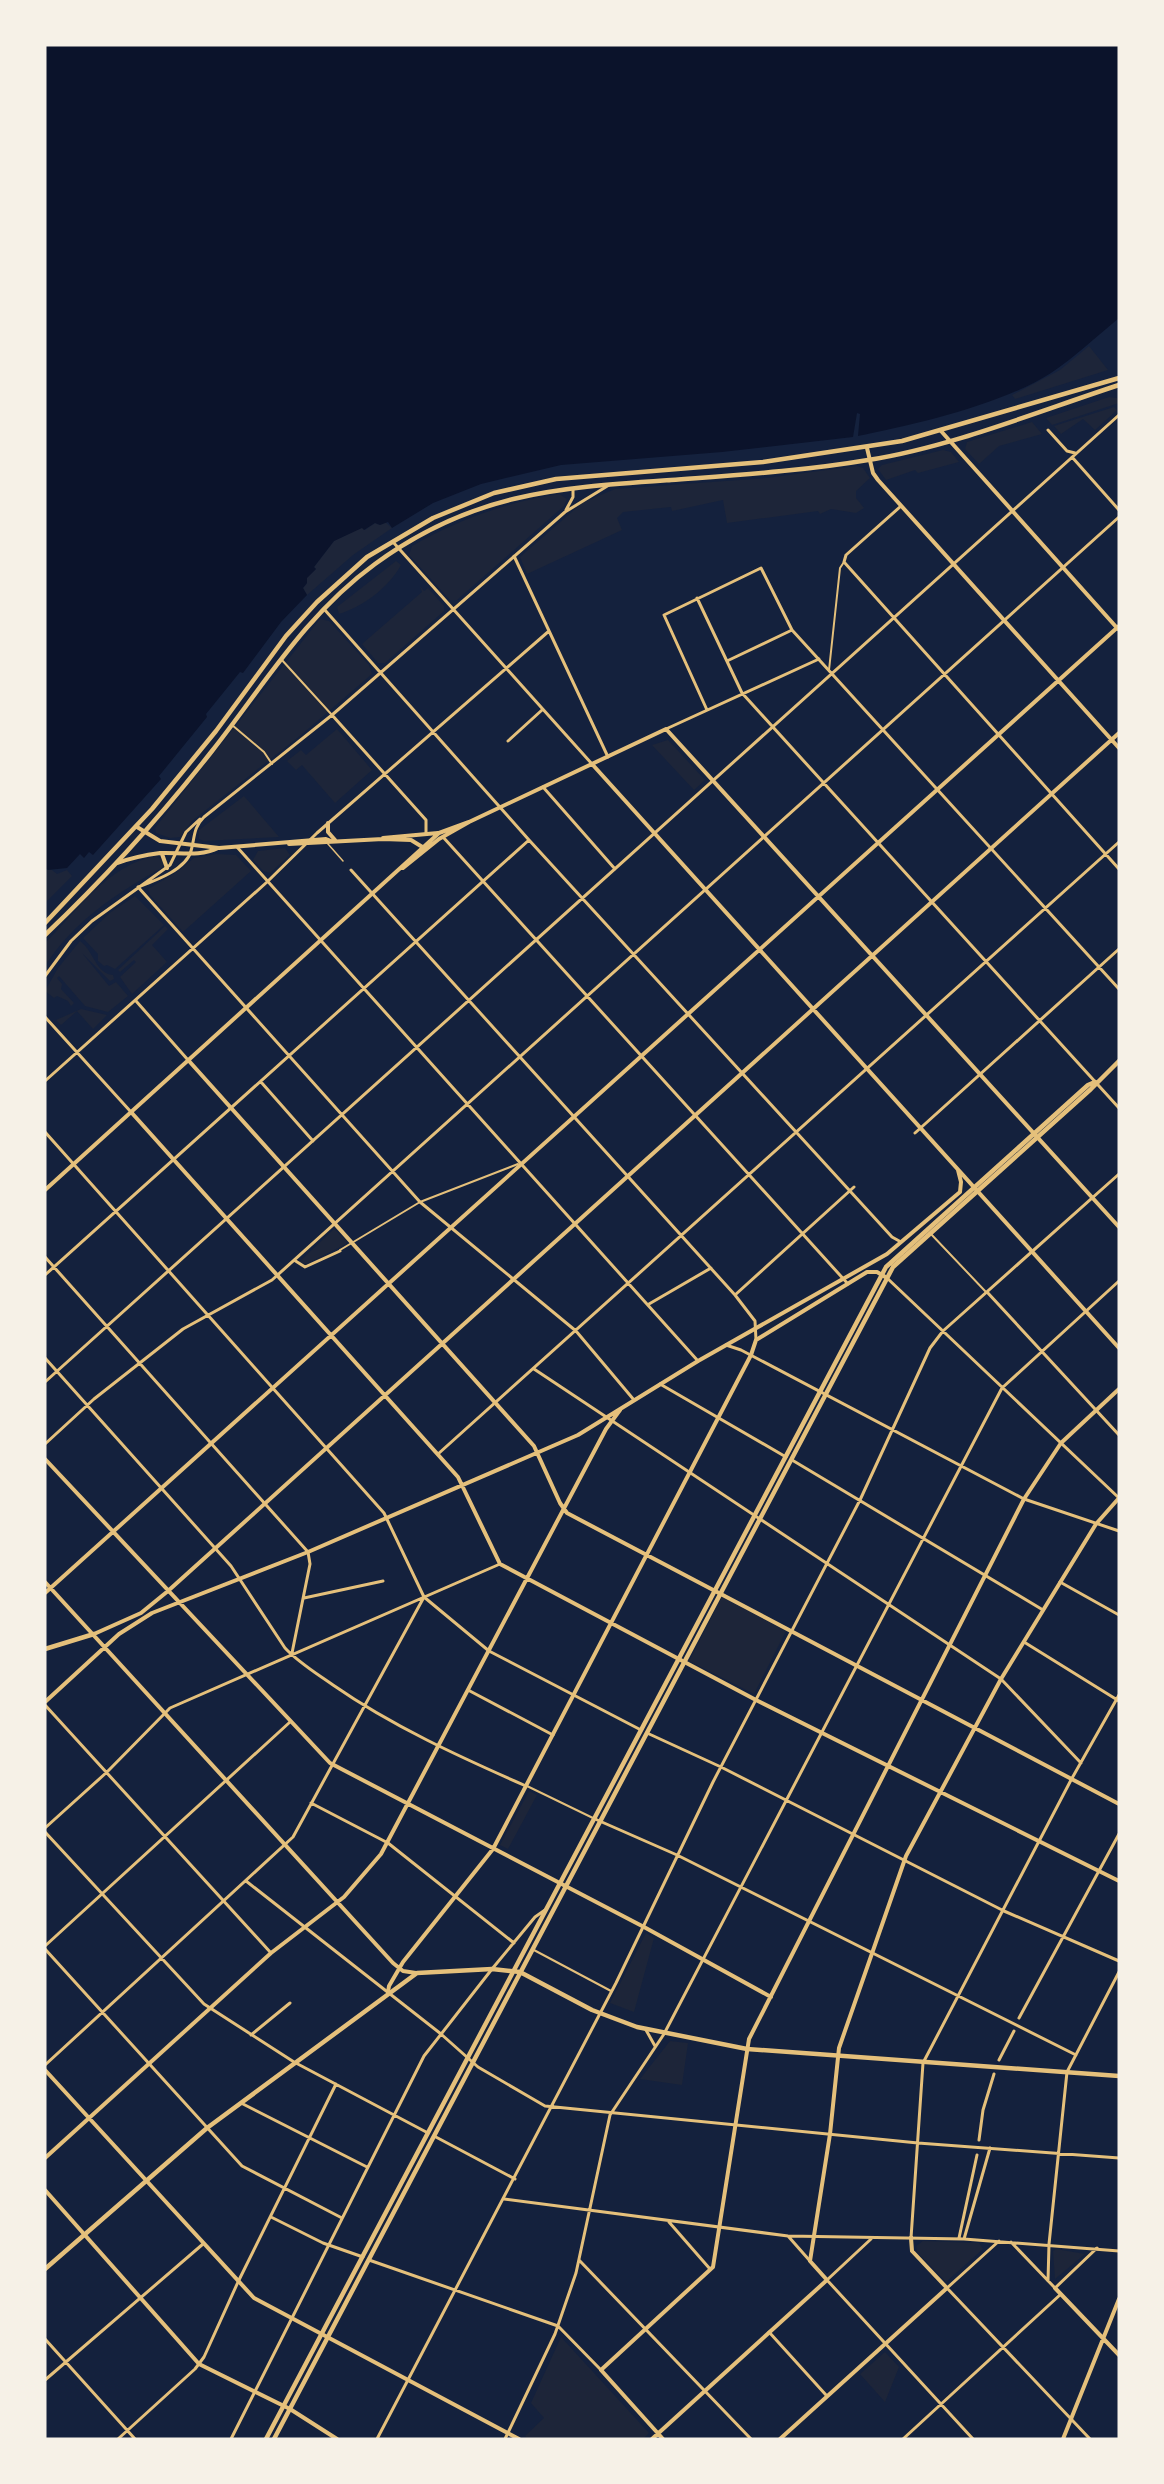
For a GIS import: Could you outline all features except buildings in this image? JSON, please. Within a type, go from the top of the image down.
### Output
[{"type":"main road","points":[[45,923],[136,827],[202,749],[299,621],[357,566],[392,541],[458,506],[494,493],[544,481],[727,466],[867,448],[941,431],[1119,378]]},
{"type":"main road","points":[[45,935],[144,833],[232,725],[280,658],[323,608],[362,574],[398,549],[443,524],[483,507],[530,494],[573,487],[800,470],[870,460],[949,440],[1118,386]]},
{"type":"main road","points":[[885,1276],[976,1189],[1091,1089],[1095,1082],[1119,1061]]},
{"type":"main road","points":[[266,2439],[428,2132],[520,1972],[680,1660],[885,1276],[889,1262],[976,1189]]},
{"type":"main road","points":[[45,1649],[94,1634]]},
{"type":"main road","points":[[274,2439],[434,2135],[514,1971],[563,1885]]},
{"type":"main road","points":[[45,2269],[207,2128],[388,1992],[417,1973],[492,1969],[520,1972],[599,2014],[646,2030],[747,2049],[1119,2076]]},
{"type":"street","points":[[45,1382],[655,834],[830,671],[1119,415]]},
{"type":"street","points":[[1048,430],[1070,458],[1119,510]]},
{"type":"street","points":[[45,1593],[1118,627],[941,431]]},
{"type":"street","points":[[867,448],[875,477],[1119,748]]},
{"type":"street","points":[[1066,451],[1076,453]]},
{"type":"street","points":[[45,976],[78,934],[166,867],[177,854],[180,842],[191,825],[332,715],[565,512],[613,483]]},
{"type":"street","points":[[565,512],[574,494],[573,487]]},
{"type":"street","points":[[830,671],[840,568],[846,555],[901,506]]},
{"type":"street","points":[[45,1444],[87,1405],[183,1329],[278,1275],[1119,517]]},
{"type":"street","points":[[392,541],[504,669],[1119,1348]]},
{"type":"street","points":[[514,556],[608,757]]},
{"type":"street","points":[[844,562],[1119,869]]},
{"type":"street","points":[[707,710],[664,615],[761,568],[792,630],[884,728],[1119,989]]},
{"type":"street","points":[[697,598],[742,693],[1119,1108]]},
{"type":"street","points":[[323,608],[633,955],[892,1237],[902,1243]]},
{"type":"street","points":[[727,662],[792,630]]},
{"type":"street","points":[[45,1081],[267,882],[328,823],[549,631]]},
{"type":"street","points":[[280,658],[426,820],[426,833]]},
{"type":"street","points":[[426,848],[469,822],[500,807],[819,659]]},
{"type":"street","points":[[508,741],[542,710]]},
{"type":"street","points":[[232,725],[244,732],[272,764]]},
{"type":"street","points":[[666,729],[1119,1227]]},
{"type":"street","points":[[94,1634],[136,1616],[168,1591],[1119,733]]},
{"type":"street","points":[[543,787],[615,869]]},
{"type":"street","points":[[138,887],[173,870],[190,854],[194,831],[204,817]]},
{"type":"street","points":[[45,1190],[426,848],[439,833],[463,822],[469,822]]},
{"type":"street","points":[[328,823],[331,842]]},
{"type":"street","points":[[136,827],[160,841],[219,848]]},
{"type":"street","points":[[116,863],[162,853],[190,854],[219,848],[307,843],[326,838],[331,842],[439,833]]},
{"type":"street","points":[[444,837],[846,1282]]},
{"type":"street","points":[[383,838],[411,840],[426,848]]},
{"type":"street","points":[[45,1275],[529,840]]},
{"type":"street","points":[[438,1454],[1119,842]]},
{"type":"street","points":[[237,847],[466,1104],[630,1282],[698,1361]]},
{"type":"street","points":[[162,853],[166,867]]},
{"type":"street","points":[[351,870],[735,1295],[753,1316],[756,1329],[756,1340],[751,1355],[492,1849],[399,1969],[388,1992]]},
{"type":"street","points":[[138,887],[420,1203],[576,1331],[634,1400]]},
{"type":"street","points":[[915,1133],[1119,949]]},
{"type":"street","points":[[135,1001],[353,1242],[538,1452],[563,1509],[1119,1804]]},
{"type":"street","points":[[45,1017],[438,1454],[463,1485],[500,1564],[756,1700],[1119,1881]]},
{"type":"street","points":[[261,1082],[313,1141]]},
{"type":"street","points":[[45,1132],[387,1517],[424,1597],[489,1651],[1004,1911],[1119,1961]]},
{"type":"street","points":[[294,1260],[305,1267],[340,1251],[420,1203],[521,1163]]},
{"type":"street","points":[[941,1208],[954,1206],[962,1182],[958,1170]]},
{"type":"street","points":[[376,2439],[515,2179],[644,1927],[721,1767],[860,1500],[930,1348],[943,1331],[1119,1174]]},
{"type":"street","points":[[735,1295],[854,1187]]},
{"type":"street","points":[[756,1340],[902,1243],[960,1192]]},
{"type":"street","points":[[930,1233],[1119,1436]]},
{"type":"street","points":[[45,1257],[308,1552],[310,1564],[295,1648],[291,1655]]},
{"type":"street","points":[[649,1304],[711,1268]]},
{"type":"street","points":[[271,1953],[45,1703],[105,1647],[135,1623],[178,1602],[308,1552],[578,1435],[726,1345],[846,1282],[867,1272],[885,1276],[1119,1498],[1096,1524],[1043,1610],[939,1790],[903,1861],[837,2056],[839,2065],[830,2134],[810,2261]]},
{"type":"street","points":[[505,2439],[558,2326],[579,2260],[612,2111],[664,2034],[705,1959],[1002,1388],[1119,1281]]},
{"type":"street","points":[[726,1345],[751,1355],[893,1432],[1024,1499],[1119,1531]]},
{"type":"street","points":[[45,1358],[240,1578],[291,1655],[366,1707],[440,1746],[677,1855],[1076,2055]]},
{"type":"street","points":[[533,1369],[950,1647],[1002,1679],[1081,1763]]},
{"type":"street","points":[[660,1384],[925,1538],[1043,1610]]},
{"type":"street","points":[[601,2370],[711,2270],[721,2229],[749,2039],[1024,1499],[1061,1443],[1119,1389]]},
{"type":"street","points":[[45,2158],[271,1953],[338,1903],[388,1843],[610,1421],[625,1405]]},
{"type":"street","points":[[45,1459],[290,1722],[333,1765],[705,1959],[771,1997]]},
{"type":"street","points":[[500,1564],[164,1712],[107,1772],[45,1830],[162,1959],[211,2008],[294,2062],[515,2179]]},
{"type":"street","points":[[304,1598],[383,1581]]},
{"type":"street","points":[[45,1582],[399,1969],[417,1973]]},
{"type":"street","points":[[1060,1582],[1119,1615]]},
{"type":"street","points":[[45,2065],[293,1838],[424,1597]]},
{"type":"street","points":[[1024,1642],[1118,1698],[1071,1780],[923,2063],[912,2251],[1090,2439]]},
{"type":"street","points":[[468,1690],[553,1735]]},
{"type":"street","points":[[290,1722],[101,1893],[45,1948],[245,2168],[342,2218]]},
{"type":"street","points":[[311,1803],[388,1843],[514,1943]]},
{"type":"street","points":[[1019,2018],[1119,1834]]},
{"type":"street","points":[[246,1881],[471,2060],[542,2105],[918,2143],[1119,2158]]},
{"type":"street","points":[[231,2439],[424,2056],[535,1917],[548,1908]]},
{"type":"street","points":[[532,1948],[611,1991]]},
{"type":"street","points":[[1048,2280],[1049,2244],[1067,2072],[1119,1972]]},
{"type":"street","points":[[251,2035],[290,2003]]},
{"type":"street","points":[[646,2030],[653,2038],[655,2048]]},
{"type":"street","points":[[999,2060],[1014,2031]]},
{"type":"street","points":[[45,2070],[254,2298],[322,2332],[519,2439]]},
{"type":"street","points":[[979,2140],[983,2110],[994,2074]]},
{"type":"street","points":[[118,2439],[199,2364],[336,2084]]},
{"type":"street","points":[[241,2103],[368,2168]]},
{"type":"street","points":[[964,2239],[990,2148]]},
{"type":"street","points":[[958,2239],[977,2155]]},
{"type":"street","points":[[45,2190],[199,2364],[290,2409],[337,2439]]},
{"type":"street","points":[[504,2199],[788,2236],[964,2239],[1119,2251]]},
{"type":"street","points":[[271,2217],[368,2259],[558,2326],[663,2439]]},
{"type":"street","points":[[669,2222],[711,2270]]},
{"type":"street","points":[[788,2236],[973,2439]]},
{"type":"street","points":[[652,2439],[871,2239]]},
{"type":"street","points":[[780,2439],[999,2241]]},
{"type":"street","points":[[1011,2242],[1119,2355]]},
{"type":"street","points":[[45,2380],[203,2244]]},
{"type":"street","points":[[1055,2288],[1096,2248]]},
{"type":"street","points":[[579,2260],[751,2439]]},
{"type":"street","points":[[903,2439],[1061,2294]]},
{"type":"street","points":[[1063,2439],[1119,2299]]},
{"type":"street","points":[[769,2331],[826,2396]]},
{"type":"street","points":[[45,2338],[135,2439]]},
{"type":"lane","points":[[331,842],[343,861]]},
{"type":"shaded area","points":[[45,45],[1119,45],[1119,318],[1051,373],[984,404],[957,412],[858,436],[860,414],[857,413],[853,437],[722,452],[561,465],[481,484],[433,503],[392,528],[388,522],[380,525],[375,523],[364,530],[362,528],[334,541],[314,567],[316,569],[307,578],[307,583],[303,588],[307,595],[281,622],[243,673],[240,672],[206,714],[207,717],[159,776],[161,779],[93,855],[89,852],[84,858],[80,854],[67,868],[48,870],[45,868]]},
{"type":"shaded area","points":[[1089,346],[1108,370],[1015,399],[1012,395],[1060,370]]},
{"type":"shaded area","points":[[1109,397],[1117,398],[1119,403],[1052,425],[1046,418]]},
{"type":"shaded area","points":[[1114,407],[1117,410],[1095,430],[1083,419],[1061,434],[1054,426]]},
{"type":"shaded area","points":[[1032,422],[1042,434],[999,446],[979,464],[965,449],[967,442]]},
{"type":"shaded area","points":[[943,450],[951,452],[959,462],[918,473],[915,470],[886,480],[878,469],[882,465]]},
{"type":"shaded area","points":[[857,466],[863,468],[870,478],[856,491],[856,498],[864,508],[856,513],[831,509],[820,514],[818,511],[727,523],[723,500],[672,511],[671,507],[623,512],[617,518],[622,530],[527,574],[520,557],[582,503],[615,489],[766,478]]},
{"type":"shaded area","points":[[559,494],[567,499],[564,506],[457,600],[450,600],[409,555],[412,546],[465,520],[520,502]]},
{"type":"shaded area","points":[[385,522],[392,528],[353,555],[307,595],[303,588],[307,583],[306,578],[316,569],[314,567],[334,541],[362,527],[365,530],[375,523],[380,525]]},
{"type":"shaded area","points":[[396,561],[401,565],[382,589],[366,601],[339,614],[337,607]]},
{"type":"shaded area","points":[[420,586],[424,591],[428,588],[444,606],[444,611],[385,663],[378,663],[362,644],[422,592]]},
{"type":"shaded area","points":[[320,619],[329,621],[369,665],[372,674],[301,735],[192,821],[180,837],[170,838],[156,833],[155,828]]},
{"type":"shaded area","points":[[337,729],[372,770],[335,803],[302,765],[296,770],[287,761],[301,750],[306,755]]},
{"type":"shaded area","points":[[668,740],[705,780],[694,790],[652,745]]},
{"type":"shaded area","points":[[244,796],[279,837],[204,841],[199,839],[199,830]]},
{"type":"shaded area","points":[[285,848],[290,855],[270,873],[263,871],[253,860],[258,851]]},
{"type":"shaded area","points":[[216,854],[236,855],[251,871],[183,932],[150,895],[148,889],[177,872],[194,858]]},
{"type":"shaded area","points":[[156,856],[164,861],[162,868],[112,898],[82,922],[56,950],[45,966],[45,943],[95,890],[123,869]]},
{"type":"shaded area","points":[[45,870],[52,870],[57,874],[67,870],[72,876],[45,903]]},
{"type":"shaded area","points":[[135,896],[164,925],[115,969],[104,966],[98,961],[98,954],[83,938],[111,912]]},
{"type":"shaded area","points":[[165,926],[168,929],[152,945],[167,962],[132,994],[120,977],[136,962],[134,960],[120,972],[118,970]]},
{"type":"shaded area","points":[[80,941],[89,950],[98,966],[113,975],[114,979],[110,981],[82,953],[109,986],[116,982],[128,996],[108,1012],[85,1006],[59,976],[57,978],[62,984],[61,989],[74,1003],[71,1006],[68,1001],[57,996],[54,998],[45,991],[58,968]]},
{"type":"shaded area","points":[[81,1009],[107,1015],[93,1029],[77,1011],[61,1025],[56,1020]]},
{"type":"shaded area","points":[[334,1229],[347,1241],[346,1244],[306,1264],[299,1262]]},
{"type":"shaded area","points":[[722,1597],[786,1631],[754,1694],[689,1661]]},
{"type":"shaded area","points":[[529,1791],[537,1795],[508,1849],[500,1845]]},
{"type":"shaded area","points":[[646,1933],[654,1938],[634,2012],[610,2003]]},
{"type":"shaded area","points":[[670,2041],[688,2043],[682,2085],[640,2079]]},
{"type":"shaded area","points":[[923,2241],[979,2243],[983,2249],[946,2282],[917,2252],[916,2246]]},
{"type":"shaded area","points":[[1056,2249],[1085,2254],[1055,2279],[1053,2251]]},
{"type":"shaded area","points":[[561,2337],[649,2433],[643,2439],[528,2439],[525,2436],[544,2418],[531,2403]]},
{"type":"shaded area","points":[[885,2352],[899,2367],[885,2402],[860,2374]]}]
